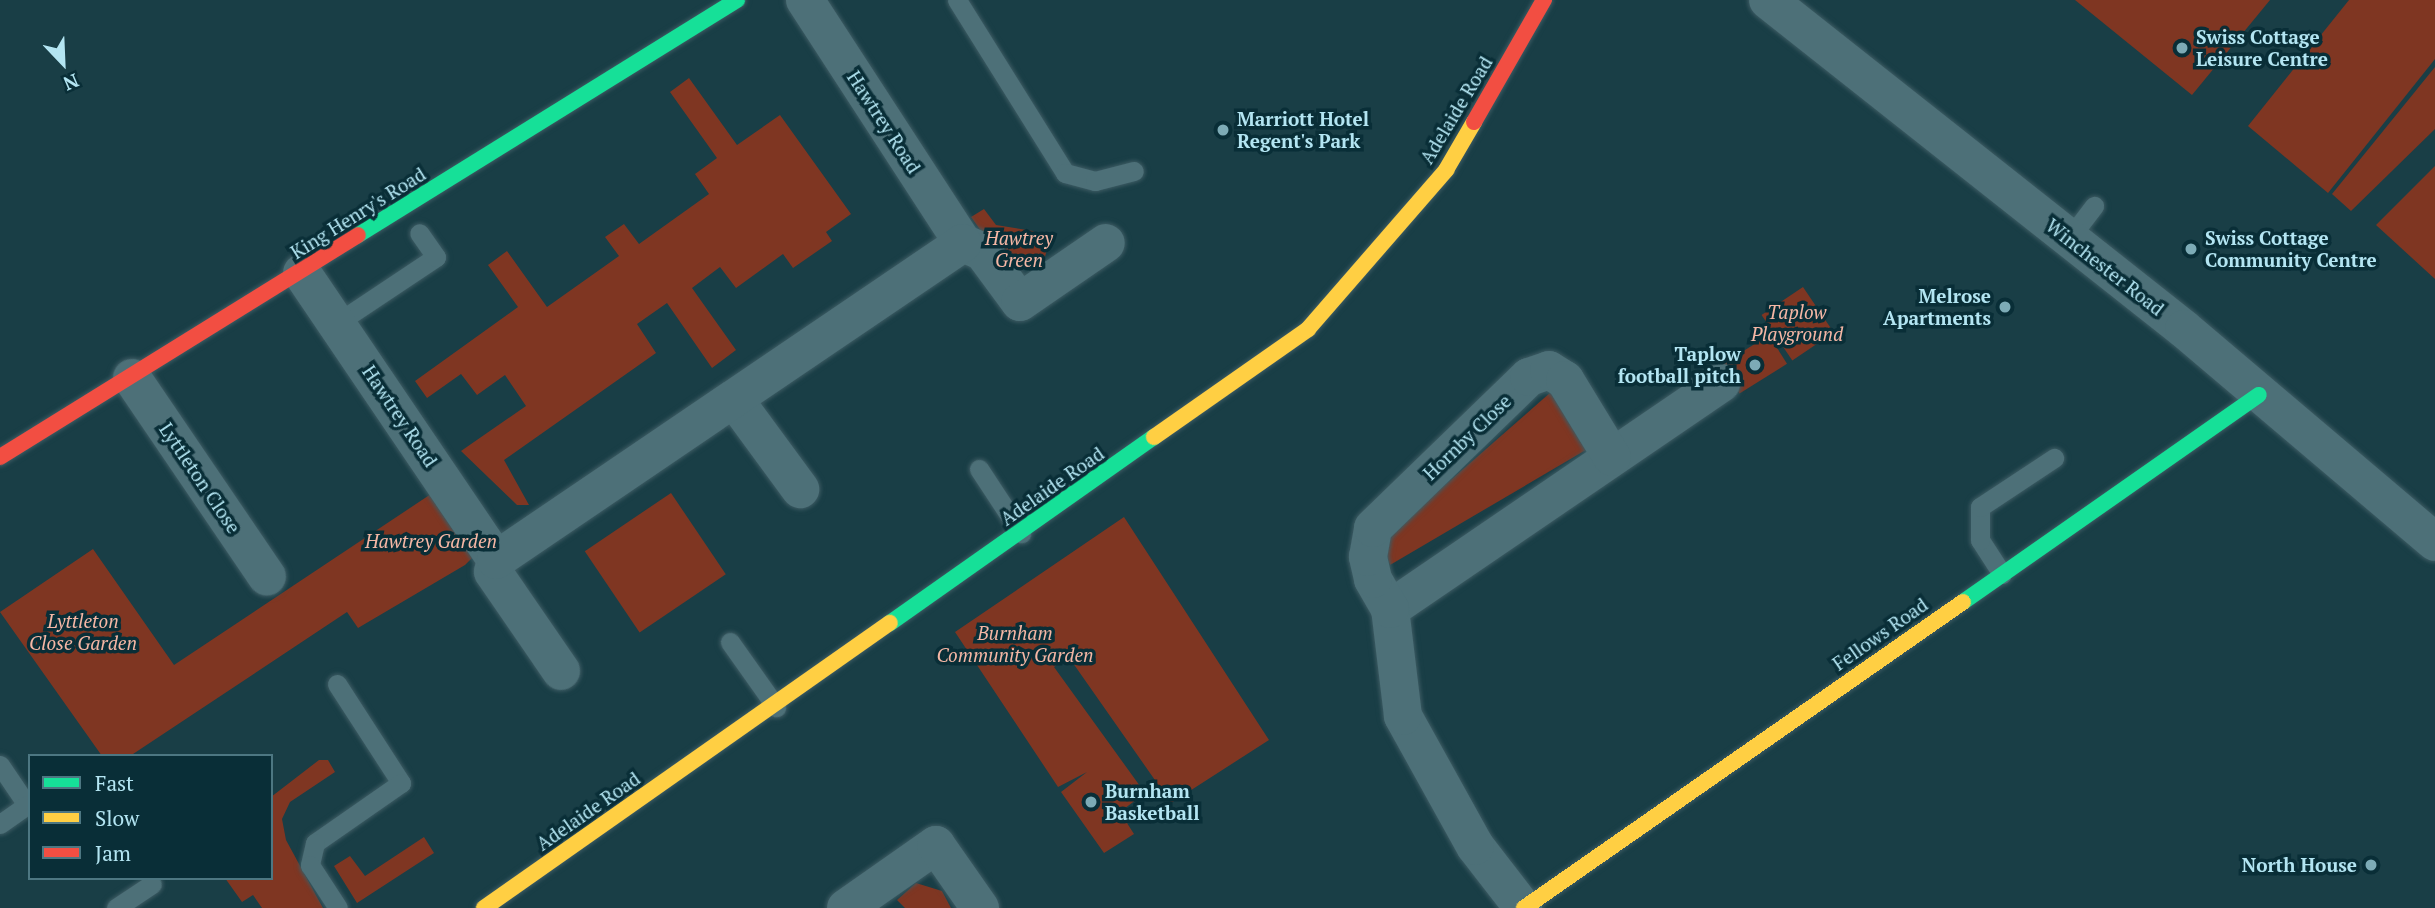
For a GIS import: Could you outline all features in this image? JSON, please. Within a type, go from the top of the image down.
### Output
[{"type":"street","name":"King Henry's Road","points":[[0,457],[302,273],[737,0]]},
{"type":"street","name":"Hawtrey Road","points":[[805,0],[963,243],[983,252],[1020,303],[1106,243]]},
{"type":"street","name":"Adelaide Road","points":[[484,908],[776,707],[1308,329],[1446,170],[1544,0]]},
{"type":"street","name":"Winchester Road","points":[[1769,0],[2183,329],[2435,542]]},
{"type":"street","points":[[496,560],[963,243]]},
{"type":"street","name":"Hawtrey Road","points":[[302,273],[496,560],[494,572],[561,671]]},
{"type":"street","name":"Hornby Close","points":[[1524,908],[1475,846],[1404,716],[1390,609],[1373,579],[1367,557],[1373,528],[1529,377],[1549,370],[1565,380],[1612,457]]},
{"type":"street","name":"Lyttleton Close","points":[[132,378],[267,577]]},
{"type":"street","points":[[1390,609],[1721,383]]},
{"type":"street","name":"Fellows Road","points":[[1524,908],[2259,395]]},
{"type":"street","points":[[734,399],[800,489]]},
{"type":"street","points":[[846,908],[936,845],[980,908]]},
{"type":"lane","points":[[957,0],[1065,173],[1095,181],[1134,171]]},
{"type":"lane","points":[[2068,240],[2094,206]]},
{"type":"lane","points":[[337,323],[436,257],[419,233]]},
{"type":"lane","points":[[2002,575],[1980,540],[1980,507],[2054,458]]},
{"type":"lane","points":[[979,469],[1021,533]]},
{"type":"lane","points":[[730,642],[776,707]]},
{"type":"lane","points":[[337,684],[401,783],[315,844],[310,866],[338,908]]},
{"type":"lane","points":[[0,765],[27,806],[0,824]]},
{"type":"lane","points":[[116,908],[152,884]]},
{"type":"green space","name":"Swiss Cottage Leisure Centre","points":[[2075,0],[2270,0],[2192,95]]},
{"type":"green space","points":[[2349,0],[2435,0],[2435,59],[2328,193],[2248,126]]},
{"type":"green space","points":[[2435,67],[2435,129],[2351,211],[2332,194]]},
{"type":"green space","points":[[689,78],[737,145],[780,115],[851,214],[826,232],[832,241],[793,268],[783,254],[736,288],[720,267],[692,288],[736,350],[712,368],[667,303],[637,324],[656,353],[504,460],[529,505],[517,505],[461,451],[526,406],[505,375],[477,395],[461,374],[427,398],[415,381],[518,307],[488,265],[507,251],[547,307],[619,256],[605,237],[624,224],[639,244],[709,194],[695,174],[717,158],[670,92]]},
{"type":"green space","points":[[2435,166],[2435,279],[2376,225]]},
{"type":"green space","name":"Hawtrey Green","points":[[984,209],[996,225],[1033,231],[1047,249],[1044,261],[1029,270],[1003,262],[971,217]]},
{"type":"green space","name":"Taplow Playground","points":[[1803,287],[1834,333],[1792,361],[1762,315]]},
{"type":"green space","name":"Taplow football pitch","points":[[1769,335],[1787,364],[1740,394],[1722,365]]},
{"type":"green space","points":[[1559,385],[1591,447],[1390,565],[1381,541]]},
{"type":"green space","name":"Lyttleton Close Garden","points":[[434,492],[475,555],[465,565],[358,628],[347,612],[133,754],[101,754],[0,612],[93,549],[174,665]]},
{"type":"green space","points":[[671,493],[726,574],[640,632],[585,551]]},
{"type":"green space","name":"Burnham Community Garden","points":[[1124,517],[1269,740],[1171,803],[1068,656],[1054,667],[1145,793],[1120,812],[1134,834],[1104,853],[1061,792],[1087,772],[1058,787],[955,632]]},
{"type":"green space","points":[[319,760],[328,760],[335,772],[290,802],[282,819],[286,840],[323,908],[262,908],[253,895],[242,902],[226,880],[273,880],[273,795]]},
{"type":"green space","points":[[424,837],[434,853],[357,903],[334,866],[350,856],[365,876]]},
{"type":"green space","points":[[916,883],[942,891],[951,908],[905,908],[897,900]]},
{"type":"traffic: fast","points":[[358,235],[737,0]]},
{"type":"traffic: fast","points":[[1963,602],[2259,395]]},
{"type":"traffic: fast","points":[[890,623],[1154,437]]},
{"type":"traffic: slow","points":[[1154,437],[1308,329],[1446,170],[1474,122]]},
{"type":"traffic: slow","points":[[1524,908],[1963,602]]},
{"type":"traffic: slow","points":[[484,908],[890,623]]},
{"type":"traffic: jam","points":[[1474,122],[1544,0]]},
{"type":"traffic: jam","points":[[0,457],[358,235]]},
{"type":"place","name":"Swiss Cottage Leisure Centre","points":[[2182,48]]},
{"type":"place","name":"Marriott Hotel Regent's Park","points":[[1223,130]]},
{"type":"place","name":"Swiss Cottage Community Centre","points":[[2191,249]]},
{"type":"place","name":"Melrose Apartments","points":[[2005,307]]},
{"type":"place","name":"Taplow football pitch","points":[[1755,365]]},
{"type":"place","name":"Burnham Basketball","points":[[1091,802]]},
{"type":"place","name":"North House","points":[[2371,865]]},
{"type":"park label","name":"Hawtrey Garden","points":[[431,541]]}]
